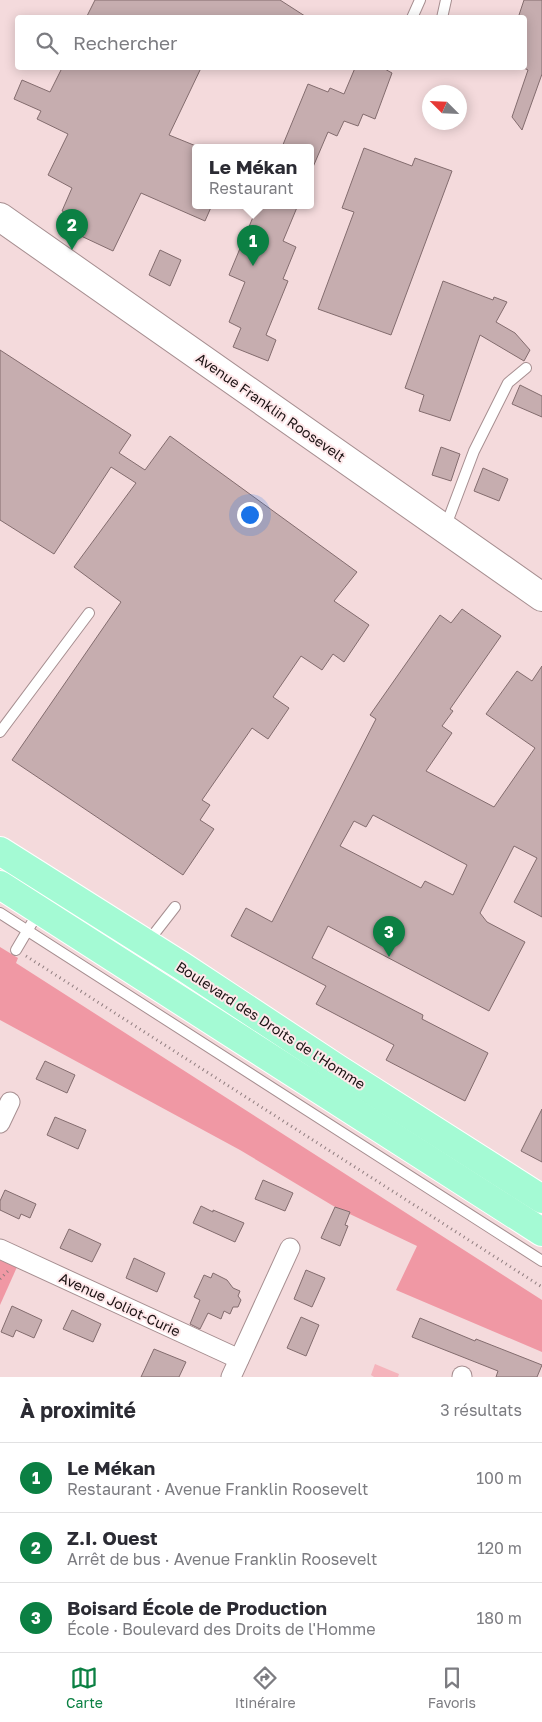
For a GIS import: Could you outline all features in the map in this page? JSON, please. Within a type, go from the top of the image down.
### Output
[{"type":"main road","name":"Boulevard des Droits de l'Homme","points":[[0,851],[542,1199]]},
{"type":"main road","name":"Boulevard des Droits de l'Homme","points":[[0,885],[34,920],[542,1232]]},
{"type":"street","name":"Avenue Franklin Roosevelt","points":[[0,217],[542,597]]},
{"type":"street","points":[[0,1123],[10,1102]]},
{"type":"street","points":[[231,1377],[290,1248]]},
{"type":"street","name":"Avenue Joliot-Curie","points":[[0,1249],[239,1359]]},
{"type":"lane","points":[[413,15],[420,0]]},
{"type":"lane","points":[[443,15],[446,0]]},
{"type":"lane","points":[[445,529],[474,451],[508,383],[526,368]]},
{"type":"lane","points":[[0,732],[89,613]]},
{"type":"lane","points":[[146,943],[175,907]]},
{"type":"lane","name":"Boulevard des Droits de l'Homme","points":[[0,913],[34,920],[542,1261]]},
{"type":"lane","points":[[16,950],[34,920]]},
{"type":"path","points":[[16,950],[542,1287]]},
{"type":"shaded area","points":[[0,947],[18,958],[16,963],[542,1300],[542,1352],[396,1290],[417,1246],[335,1207],[240,1150],[0,1020]]},
{"type":"shaded area","points":[[0,1260],[17,1267],[0,1305]]},
{"type":"shaded area","points":[[375,1364],[399,1374],[398,1377],[374,1377],[371,1375]]},
{"type":"building","points":[[95,0],[280,0],[303,15],[88,15]]},
{"type":"building","points":[[524,0],[542,0],[542,74],[522,130],[512,117],[528,70],[527,15],[519,15]]},
{"type":"building","points":[[61,70],[200,70],[169,135],[192,144],[192,209],[210,209],[205,221],[141,193],[113,251],[64,228],[70,215],[62,211],[72,188],[48,175],[68,134],[37,119],[41,111],[14,99],[22,80],[50,92]]},
{"type":"building","points":[[354,70],[387,70],[392,73],[375,119],[363,114],[358,126],[344,121],[337,136],[328,132],[314,165],[314,144],[283,144],[308,84],[328,92],[330,88],[344,94]]},
{"type":"building","points":[[364,148],[412,166],[415,158],[452,171],[391,335],[318,309],[354,212],[342,208]]},
{"type":"building","points":[[256,209],[296,209],[283,241],[296,247],[283,279],[288,281],[266,335],[276,340],[268,361],[233,347],[241,328],[229,322],[245,282],[229,275]]},
{"type":"building","points":[[160,250],[181,260],[170,286],[149,275]]},
{"type":"building","points":[[443,281],[493,300],[494,297],[507,302],[496,322],[515,333],[530,350],[524,361],[480,335],[450,421],[419,411],[424,395],[405,388]]},
{"type":"building","points":[[0,350],[131,435],[119,453],[145,470],[170,436],[357,572],[334,601],[369,625],[344,662],[333,654],[322,670],[301,656],[273,697],[289,708],[268,739],[252,728],[202,800],[210,805],[200,820],[214,829],[183,875],[12,760],[121,602],[74,567],[136,483],[111,467],[54,554],[0,520]]},
{"type":"building","points":[[520,385],[542,396],[542,417],[512,404]]},
{"type":"building","points":[[441,447],[460,454],[451,481],[432,475]]},
{"type":"building","points":[[483,468],[508,479],[499,501],[474,491]]},
{"type":"building","points":[[462,609],[501,636],[450,709],[453,711],[442,726],[452,733],[426,771],[494,807],[535,748],[486,714],[517,671],[532,681],[542,666],[542,917],[514,902],[537,858],[514,846],[480,913],[487,922],[525,942],[489,1011],[328,926],[312,958],[423,1015],[422,1019],[488,1053],[465,1101],[386,1060],[394,1045],[316,1004],[326,986],[231,936],[246,908],[272,922],[376,719],[370,715],[440,615],[451,623]],"holes":[[[373,815],[467,865],[453,895],[425,881],[421,888],[340,846],[354,821],[366,827]]]},
{"type":"building","points":[[45,1061],[75,1075],[67,1093],[36,1079]]},
{"type":"building","points":[[542,1109],[542,1162],[521,1151]]},
{"type":"building","points":[[55,1117],[86,1130],[78,1149],[47,1135]]},
{"type":"building","points":[[263,1180],[293,1193],[285,1211],[255,1199]]},
{"type":"building","points":[[5,1190],[36,1204],[30,1218],[21,1214],[19,1219],[0,1210],[0,1201]]},
{"type":"building","points":[[201,1206],[244,1223],[235,1242],[193,1223]]},
{"type":"building","points":[[335,1207],[350,1212],[345,1225],[348,1226],[340,1246],[321,1238]]},
{"type":"building","points":[[69,1229],[101,1244],[92,1262],[60,1248]]},
{"type":"building","points":[[134,1258],[165,1273],[157,1292],[126,1278]]},
{"type":"building","points":[[306,1270],[325,1278],[312,1307],[294,1299]]},
{"type":"building","points":[[213,1273],[227,1280],[233,1288],[240,1291],[238,1296],[241,1300],[238,1307],[233,1307],[230,1314],[224,1311],[221,1319],[208,1313],[200,1329],[190,1324],[200,1300],[194,1297],[204,1275],[211,1278]]},
{"type":"building","points":[[12,1306],[42,1320],[34,1338],[16,1330],[13,1337],[1,1332]]},
{"type":"building","points":[[72,1310],[101,1324],[93,1342],[63,1329]]},
{"type":"building","points":[[301,1317],[319,1325],[306,1356],[287,1348]]},
{"type":"building","points":[[420,1318],[475,1341],[476,1339],[542,1365],[537,1377],[496,1377],[498,1371],[412,1337]]},
{"type":"building","points":[[154,1349],[186,1362],[179,1377],[141,1377]]},
{"type":"place","name":"Z.I. Ouest","points":[[72,250]]},
{"type":"place","name":"Le Mékan","points":[[253,266]]},
{"type":"place","name":"Boisard École de Production","points":[[389,957]]}]
